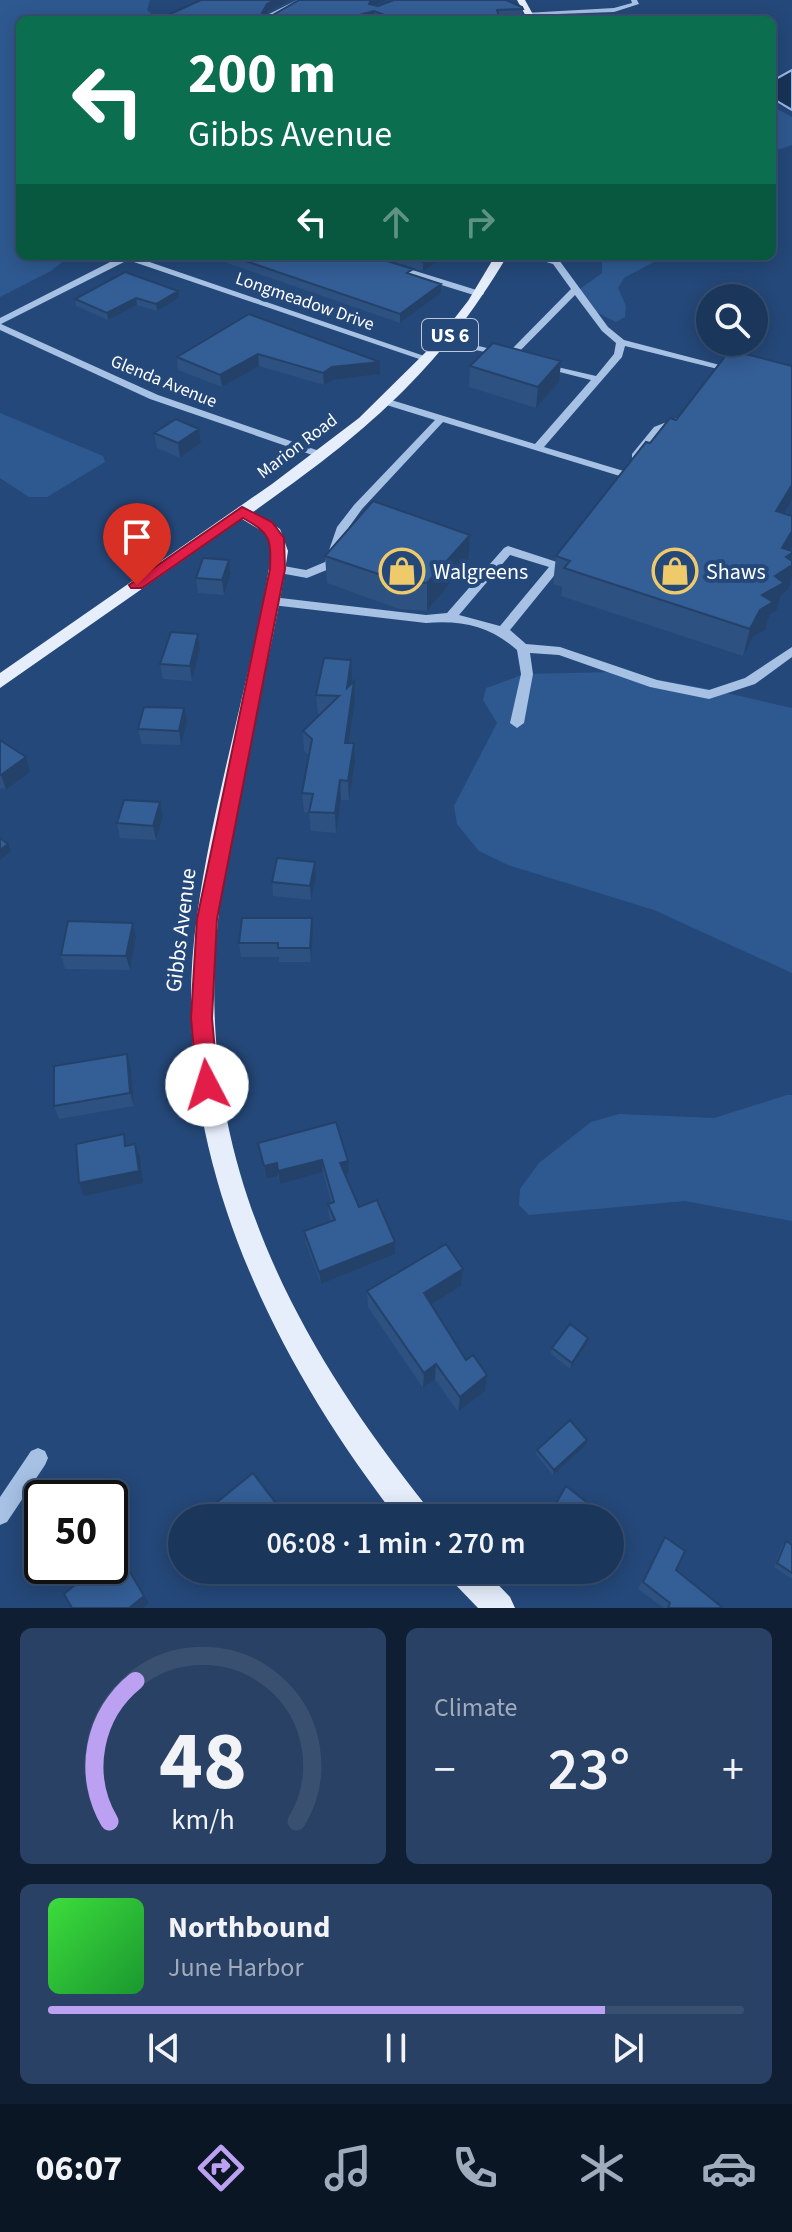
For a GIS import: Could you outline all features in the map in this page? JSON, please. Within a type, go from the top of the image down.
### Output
[{"type":"main road","name":"Marion Road","points":[[0,682],[321,455],[384,401],[445,341],[480,294],[499,260]]},
{"type":"main road","name":"Gibbs Avenue","points":[[242,512],[274,532],[280,551],[207,919],[201,1018],[207,1085],[226,1176],[273,1298],[337,1412],[374,1468],[404,1504]]},
{"type":"main road","points":[[476,1584],[499,1608]]},
{"type":"street","points":[[270,16],[302,0]]},
{"type":"street","points":[[538,16],[627,8],[636,4],[634,0]]},
{"type":"street","points":[[563,1],[569,12]]},
{"type":"street","name":"Glenda Avenue","points":[[0,324],[121,260]]},
{"type":"street","name":"Longmeadow Drive","points":[[136,260],[428,359]]},
{"type":"street","points":[[548,260],[556,262],[605,329],[621,342],[749,374]]},
{"type":"street","points":[[389,266],[480,294]]},
{"type":"street","points":[[510,356],[576,289]]},
{"type":"street","name":"Glenda Avenue","points":[[0,324],[154,397],[321,455]]},
{"type":"street","points":[[445,341],[597,379]]},
{"type":"street","points":[[538,447],[619,355],[621,342]]},
{"type":"street","points":[[384,401],[538,447],[620,479],[658,429],[682,419],[690,409]]},
{"type":"street","points":[[278,569],[307,574],[330,564],[343,527],[358,507],[441,419]]},
{"type":"street","points":[[451,617],[508,550],[556,566]]},
{"type":"street","points":[[503,631],[565,554]]},
{"type":"street","points":[[272,601],[426,619],[451,617],[503,631],[523,648],[560,651],[655,684],[709,695],[750,681],[792,651]]},
{"type":"street","points":[[517,723],[527,674],[523,648]]},
{"type":"street","points":[[0,1515],[38,1458]]},
{"type":"shaded area","points":[[0,0],[150,0],[147,10],[154,16],[16,16],[16,260],[65,260],[51,271],[0,297]]},
{"type":"shaded area","points":[[792,70],[792,110],[776,100],[776,79]]},
{"type":"shaded area","points":[[776,108],[792,117],[792,145],[776,151]]},
{"type":"shaded area","points":[[602,260],[657,260],[624,278],[618,288],[626,306],[625,317],[616,322],[596,312],[576,292],[602,273]]},
{"type":"shaded area","points":[[0,413],[103,456],[105,462],[47,497],[29,497],[0,478]]},
{"type":"shaded area","points":[[614,672],[792,708],[792,973],[654,910],[508,865],[479,851],[457,824],[454,806],[497,723],[483,700],[486,688],[525,674]]},
{"type":"shaded area","points":[[792,1095],[792,1221],[685,1201],[529,1215],[519,1205],[520,1189],[539,1163],[591,1122],[619,1114],[714,1118]]},
{"type":"building","points":[[201,0],[276,0],[267,4],[262,13],[271,16],[168,15]]},
{"type":"building","points":[[299,0],[371,0],[369,4],[378,6],[394,0],[506,0],[523,9],[497,10],[499,16],[387,16],[374,11],[355,16],[271,16]]},
{"type":"building","points":[[243,260],[384,260],[413,269],[407,273],[441,284],[400,314]]},
{"type":"building","points":[[125,272],[178,291],[156,304],[136,298],[107,313],[75,299]]},
{"type":"building","points":[[249,314],[380,362],[332,367],[323,373],[258,354],[220,375],[177,357]]},
{"type":"building","points":[[493,343],[561,361],[538,387],[470,366]]},
{"type":"building","points":[[725,356],[753,356],[792,366],[792,485],[776,511],[792,516],[792,531],[782,548],[792,551],[786,557],[792,565],[775,576],[784,583],[762,595],[773,602],[760,610],[750,629],[564,568],[570,561],[556,556],[646,442],[650,443],[670,418],[676,420]]},
{"type":"building","points":[[176,419],[199,429],[178,443],[154,433]]},
{"type":"building","points":[[373,501],[470,535],[427,583],[399,581],[325,556]]},
{"type":"building","points":[[203,558],[229,560],[222,580],[196,578]]},
{"type":"building","points":[[171,632],[198,634],[190,666],[160,664]]},
{"type":"building","points":[[324,658],[351,660],[347,688],[354,681],[345,743],[354,743],[348,781],[340,780],[335,813],[309,812],[313,794],[302,793],[312,739],[303,731],[339,696],[316,695]]},
{"type":"building","points":[[144,707],[184,708],[179,731],[138,729]]},
{"type":"building","points":[[0,740],[26,757],[1,775],[0,774]]},
{"type":"building","points":[[124,800],[160,802],[153,826],[117,823]]},
{"type":"building","points":[[0,838],[8,844],[0,850]]},
{"type":"building","points":[[277,858],[315,862],[310,886],[272,882]]},
{"type":"building","points":[[242,918],[312,918],[310,948],[278,948],[278,943],[239,943]]},
{"type":"building","points":[[68,921],[133,923],[126,956],[61,955]]},
{"type":"building","points":[[127,1054],[130,1093],[54,1106],[54,1066]]},
{"type":"building","points":[[336,1122],[348,1161],[340,1163],[359,1207],[377,1200],[395,1242],[319,1272],[304,1231],[335,1220],[328,1204],[334,1202],[322,1160],[278,1171],[277,1163],[264,1166],[258,1143]]},
{"type":"building","points":[[124,1134],[125,1146],[135,1144],[139,1171],[79,1183],[76,1144]]},
{"type":"building","points":[[446,1244],[463,1269],[424,1293],[466,1360],[473,1355],[487,1375],[460,1397],[436,1364],[424,1373],[367,1291]]},
{"type":"building","points":[[570,1324],[588,1338],[572,1363],[552,1348]]},
{"type":"building","points":[[570,1420],[587,1440],[554,1470],[537,1450]]},
{"type":"building","points":[[253,1473],[276,1504],[217,1504]]},
{"type":"building","points":[[566,1486],[589,1504],[556,1504]]},
{"type":"building","points":[[665,1537],[685,1551],[676,1570],[723,1608],[668,1608],[670,1603],[643,1582]]},
{"type":"building","points":[[786,1541],[792,1545],[792,1573],[777,1563]]},
{"type":"building","points":[[128,1569],[144,1596],[129,1608],[72,1608],[64,1594],[76,1584],[128,1584]]},
{"type":"place","name":"Walgreens","points":[[402,571]]},
{"type":"place","name":"Shaws","points":[[675,571]]},
{"type":"route","points":[[137,585],[242,512],[267,525],[279,541],[278,569],[207,919],[201,1018],[207,1085]]}]
